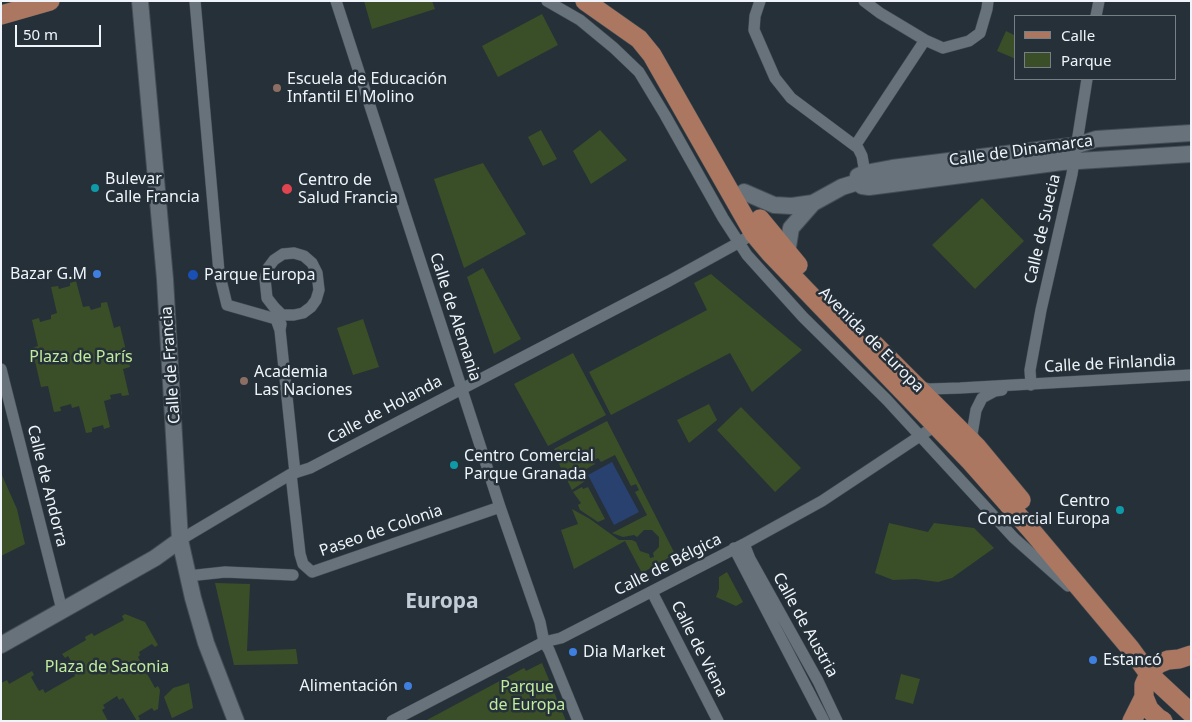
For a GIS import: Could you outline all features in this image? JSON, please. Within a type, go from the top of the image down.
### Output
[{"type":"main road","points":[[1,15],[50,1]]},
{"type":"main road","name":"Avenida de Europa","points":[[585,1],[639,39],[652,55],[752,235],[943,421],[977,447],[1154,669]]},
{"type":"main road","name":"Avenida de Europa","points":[[608,1],[651,36],[671,60],[744,192],[752,235]]},
{"type":"main road","name":"Avenida de Europa","points":[[752,235],[787,253],[916,385],[943,421],[1098,611],[1130,648],[1154,669]]},
{"type":"main road","points":[[1163,721],[1149,709],[1144,697],[1144,685],[1154,669],[1168,660],[1187,659]]},
{"type":"main road","points":[[1154,669],[1191,696]]},
{"type":"main road","points":[[1154,669],[1191,713]]},
{"type":"main road","points":[[1132,721],[1144,697]]},
{"type":"street","name":"Calle de Francia","points":[[140,1],[165,279],[180,540],[206,643],[236,721]]},
{"type":"street","points":[[195,1],[218,272],[227,305],[276,319],[280,330]]},
{"type":"street","name":"Calle de Alemania","points":[[336,1],[500,507],[540,622],[544,642],[578,721]]},
{"type":"street","name":"Avenida de Europa","points":[[547,1],[580,20],[639,72],[752,235],[803,317],[887,400],[1014,538],[1098,611]]},
{"type":"street","points":[[760,1],[755,16],[754,30],[775,78],[791,98],[855,146],[862,156],[861,177]]},
{"type":"street","points":[[864,1],[925,40],[943,48],[969,41],[980,33],[988,9],[988,1]]},
{"type":"street","points":[[1096,15],[1099,1]]},
{"type":"street","points":[[855,146],[925,40]]},
{"type":"street","name":"Calle de Suecia","points":[[1031,385],[1030,370],[1041,310],[1075,162],[1087,80]]},
{"type":"street","name":"Calle de Dinamarca","points":[[744,192],[774,205],[792,206],[812,203],[861,177],[1078,145],[1096,139],[1191,133]]},
{"type":"street","name":"Calle de Dinamarca","points":[[861,177],[862,186],[869,187],[1075,162],[1191,154]]},
{"type":"street","name":"Calle de Dinamarca","points":[[787,253],[791,228],[812,203]]},
{"type":"street","name":"Calle de Holanda","points":[[180,540],[293,473],[310,468],[752,235]]},
{"type":"street","points":[[294,253],[304,256],[312,263],[317,272],[319,290],[316,300],[311,307],[294,315],[282,315],[267,298],[265,278],[268,268],[274,260],[283,254],[294,253]]},
{"type":"street","points":[[282,315],[280,330],[293,473]]},
{"type":"street","name":"Calle de Andorra","points":[[1,369],[62,610]]},
{"type":"street","name":"Calle de Finlandia","points":[[916,385],[929,389],[1191,376]]},
{"type":"street","name":"Calle de Finlandia","points":[[977,447],[972,434],[976,410],[982,398],[996,391],[1031,385]]},
{"type":"street","name":"Calle de Bélgica","points":[[392,721],[544,642],[561,638],[652,592],[822,501],[943,421]]},
{"type":"street","name":"Paseo de Colonia","points":[[293,473],[300,554],[303,564],[312,572],[500,507]]},
{"type":"street","points":[[1,645],[155,558],[180,540]]},
{"type":"street","name":"Calle de Austria","points":[[739,546],[824,721]]},
{"type":"street","name":"Calle de Austria","points":[[739,546],[750,559],[818,681],[837,721]]},
{"type":"street","points":[[188,576],[225,572],[293,575]]},
{"type":"street","name":"Calle de Viena","points":[[652,592],[718,721]]},
{"type":"green space","points":[[364,1],[432,1],[435,9],[372,29]]},
{"type":"green space","points":[[542,14],[558,45],[498,77],[482,46]]},
{"type":"green space","points":[[1006,31],[1014,35],[1014,58],[997,51]]},
{"type":"green space","points":[[541,130],[557,159],[543,166],[528,137]]},
{"type":"green space","points":[[600,130],[627,160],[591,184],[573,151]]},
{"type":"green space","points":[[483,163],[526,234],[464,268],[434,179]]},
{"type":"green space","points":[[982,198],[1024,241],[975,289],[932,245]]},
{"type":"green space","points":[[483,268],[521,339],[494,354],[467,277]]},
{"type":"green space","points":[[711,274],[802,350],[752,392],[730,353],[611,415],[589,372],[707,310],[694,283]]},
{"type":"green space","name":"Plaza de París","points":[[76,281],[83,307],[89,306],[91,310],[101,307],[101,303],[107,302],[114,328],[120,326],[130,367],[123,369],[129,395],[122,396],[121,393],[110,395],[111,399],[104,401],[110,427],[104,429],[103,425],[92,428],[92,432],[86,433],[79,406],[72,408],[71,404],[60,407],[61,411],[54,412],[48,386],[41,387],[32,348],[38,346],[32,320],[39,318],[40,322],[51,319],[51,315],[57,313],[51,287],[58,286],[59,289],[70,286],[70,283]]},
{"type":"green space","points":[[363,319],[379,367],[353,375],[337,328]]},
{"type":"green space","points":[[573,353],[606,415],[548,446],[514,384]]},
{"type":"green space","points":[[709,404],[717,420],[689,443],[677,420]]},
{"type":"green space","points":[[741,407],[801,468],[775,492],[717,430]]},
{"type":"green space","points":[[607,421],[675,554],[642,573],[625,541],[574,569],[561,530],[578,524],[572,509],[590,519],[619,540],[632,540],[636,542],[640,551],[649,554],[650,558],[654,557],[653,553],[659,547],[659,537],[652,530],[644,530],[637,537],[634,535],[623,537],[612,533],[647,515],[635,492],[639,490],[636,484],[631,486],[615,455],[601,462],[598,458],[593,461],[595,464],[581,472],[585,481],[572,490],[557,460],[559,458],[554,449]]},
{"type":"green space","points":[[1,473],[17,509],[25,544],[1,556]]},
{"type":"green space","points":[[582,487],[583,489],[588,487],[605,519],[598,522],[580,510],[578,505],[581,503],[573,492]]},
{"type":"green space","points":[[889,523],[928,532],[934,523],[974,528],[994,548],[952,578],[938,582],[916,579],[893,580],[875,573]]},
{"type":"green space","points":[[727,572],[743,602],[736,606],[716,597],[719,589],[719,577]]},
{"type":"green space","points":[[215,583],[250,584],[247,651],[296,649],[298,664],[234,665]]},
{"type":"green space","name":"Plaza de Saconia","points":[[125,614],[145,622],[158,645],[155,647],[152,644],[139,652],[140,655],[138,657],[155,688],[158,686],[160,690],[158,709],[154,711],[152,708],[138,716],[140,719],[137,721],[123,698],[119,700],[117,696],[103,705],[105,708],[102,710],[108,721],[1,721],[1,683],[7,680],[9,684],[32,671],[34,675],[31,677],[39,691],[43,689],[45,693],[75,676],[73,672],[76,670],[68,656],[65,658],[62,654],[86,640],[85,637],[92,633],[94,636],[124,620],[122,616]]},
{"type":"green space","name":"Parque de Europa","points":[[542,663],[566,721],[425,721],[524,668],[526,671]]},
{"type":"green space","points":[[901,674],[920,679],[913,704],[895,699]]},
{"type":"green space","points":[[189,683],[193,708],[172,718],[164,697],[173,688]]},
{"type":"water","points":[[612,462],[639,512],[614,525],[588,475]]},
{"type":"place","name":"Escuela de Educación Infantil El Molino","points":[[277,88]]},
{"type":"place","name":"Bulevar Calle Francia","points":[[95,188]]},
{"type":"place","name":"Centro de Salud Francia","points":[[287,189]]},
{"type":"place","name":"Bazar G.M","points":[[97,274]]},
{"type":"place","name":"Parque Europa","points":[[193,275]]},
{"type":"place","name":"Academia Las Naciones","points":[[244,381]]},
{"type":"place","name":"Centro Comercial Parque Granada","points":[[454,465]]},
{"type":"place","name":"Centro Comercial Europa","points":[[1120,510]]},
{"type":"place","name":"Dia Market","points":[[573,652]]},
{"type":"place","name":"Estancó","points":[[1093,660]]},
{"type":"place","name":"Alimentación","points":[[408,686]]},
{"type":"district","name":"Europa","points":[[442,602]]}]
